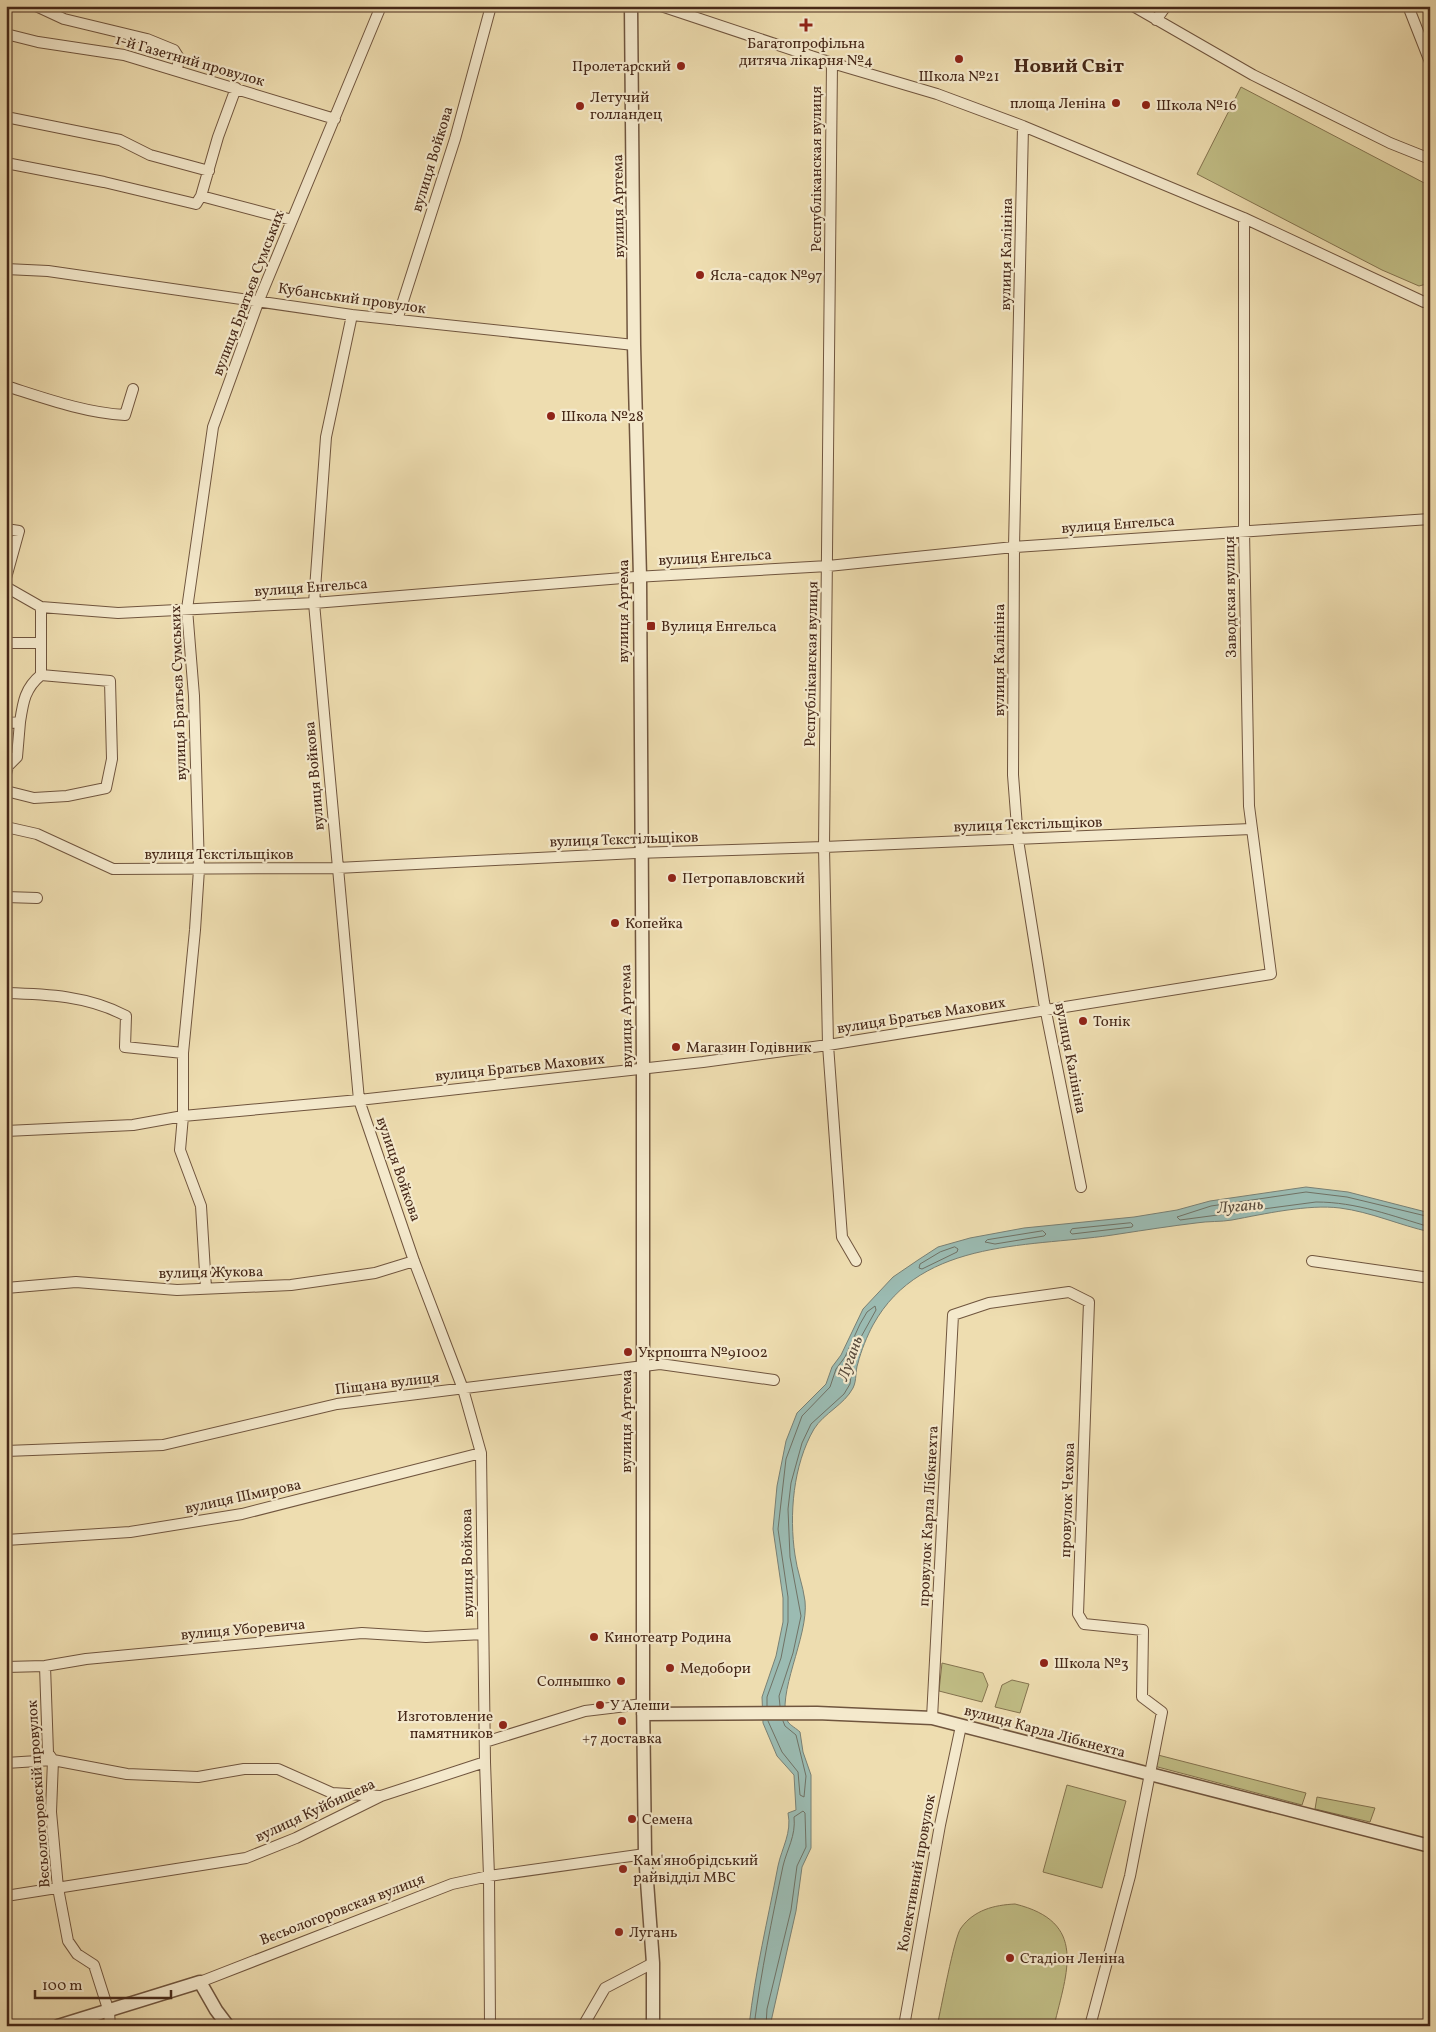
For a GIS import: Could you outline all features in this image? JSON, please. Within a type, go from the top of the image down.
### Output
[{"type":"street","points":[[36,6],[64,19],[147,38],[174,50],[179,58],[177,70]]},
{"type":"street","name":"вулиця Войкова","points":[[397,320],[455,139],[491,6]]},
{"type":"street","name":"вулиця Артема","points":[[631,6],[634,345],[640,577],[640,853],[643,1068],[643,1709],[645,1854],[653,1963],[653,2026]]},
{"type":"street","points":[[662,6],[832,63],[937,94],[1023,126],[1244,218],[1428,303]]},
{"type":"street","points":[[1133,6],[1253,75],[1390,143],[1430,159]]},
{"type":"street","points":[[1156,20],[1166,6]]},
{"type":"street","points":[[1408,6],[1430,62]]},
{"type":"street","name":"вулиця Братьєв Сумських","points":[[206,1288],[201,1206],[180,1150],[183,1116],[183,1053],[196,930],[199,869],[194,696],[187,609],[213,427],[259,300],[335,119],[378,7]]},
{"type":"street","name":"1-й Газетний провулок","points":[[6,34],[38,42],[124,55],[335,119]]},
{"type":"street","name":"Рєспубліканская вулиця","points":[[832,63],[824,847],[828,1045],[842,1236],[856,1261]]},
{"type":"street","points":[[6,163],[104,182],[196,204],[201,196],[218,137],[236,88]]},
{"type":"street","points":[[6,117],[120,140],[150,155],[209,171]]},
{"type":"street","name":"вулиця Калініна","points":[[1023,126],[1014,547],[1013,775],[1018,840],[1045,1010],[1081,1187]]},
{"type":"street","points":[[201,196],[242,205],[292,220]]},
{"type":"street","name":"Заводская вулиця","points":[[1244,218],[1244,530],[1251,829],[1271,974]]},
{"type":"street","name":"Кубанський провулок","points":[[6,269],[48,271],[259,300],[352,316],[634,345]]},
{"type":"street","name":"вулиця Войкова","points":[[352,316],[326,437],[314,603],[359,1100],[414,1261],[463,1389],[481,1453],[485,1762],[490,1876],[490,2026]]},
{"type":"street","points":[[6,386],[47,399],[109,414],[125,415],[133,390]]},
{"type":"street","name":"вулиця Енгельса","points":[[6,587],[42,607],[118,613],[314,603],[640,577],[828,566],[1014,547],[1430,518]]},
{"type":"street","points":[[6,529],[19,531],[6,578]]},
{"type":"street","points":[[41,675],[42,607]]},
{"type":"street","points":[[6,643],[41,643]]},
{"type":"street","points":[[6,774],[8,766],[17,758],[24,694],[33,681],[41,675],[110,681],[112,759],[106,788],[68,796],[34,798],[6,791]]},
{"type":"street","points":[[6,723],[20,722]]},
{"type":"street","points":[[6,758],[17,758]]},
{"type":"street","name":"вулиця Тєкстільщіков","points":[[6,826],[37,834],[112,869],[337,868],[640,853],[1018,840],[1251,829]]},
{"type":"street","points":[[6,897],[38,898]]},
{"type":"street","name":"вулиця Братьєв Махових","points":[[6,1131],[133,1125],[183,1116],[359,1100],[643,1068],[828,1045],[1271,974]]},
{"type":"street","points":[[6,993],[60,995],[113,1009],[126,1016],[125,1047],[183,1053]]},
{"type":"street","name":"вулиця Жукова","points":[[6,1288],[76,1282],[177,1290],[291,1285],[375,1273],[414,1261]]},
{"type":"street","points":[[1312,1261],[1430,1278]]},
{"type":"street","name":"провулок Чехова","points":[[953,1316],[989,1303],[1069,1292],[1090,1302],[1078,1614],[1084,1624],[1142,1630],[1142,1697],[1162,1712],[1151,1775]]},
{"type":"street","name":"провулок Карла Лібкнехта","points":[[932,1718],[953,1316]]},
{"type":"street","name":"Піщана вулиця","points":[[6,1452],[163,1445],[337,1404],[660,1364],[774,1380]]},
{"type":"street","name":"вулиця Шмирова","points":[[6,1540],[130,1532],[242,1514],[481,1453]]},
{"type":"street","name":"вулиця Уборевича","points":[[6,1668],[45,1666],[86,1659],[362,1633],[426,1636],[483,1634]]},
{"type":"street","name":"Вєсьологоровскій провулок","points":[[45,1666],[48,1754],[53,1760],[51,1812],[58,1888],[68,1941],[77,1954],[94,1965],[109,2012],[110,2026]]},
{"type":"street","points":[[485,1742],[585,1710],[643,1709]]},
{"type":"street","name":"вулиця Карла Лібкнехта","points":[[643,1709],[705,1714],[862,1714],[932,1718],[1430,1846]]},
{"type":"street","name":"Колективний провулок","points":[[904,2026],[940,1825],[961,1726]]},
{"type":"street","points":[[6,1763],[53,1760],[127,1774],[198,1777],[244,1769],[278,1769],[332,1794],[381,1796]]},
{"type":"street","name":"вулиця Куйбишева","points":[[6,1896],[246,1858],[296,1838],[381,1796],[485,1762]]},
{"type":"street","points":[[1090,2026],[1130,1876],[1151,1775]]},
{"type":"street","name":"Вєсьологоровская вулиця","points":[[58,2026],[109,2012],[200,1982],[452,1884],[490,1876],[645,1854]]},
{"type":"street","points":[[583,2026],[605,1988],[653,1963]]},
{"type":"street","points":[[200,1982],[228,2026]]},
{"type":"shaded area","points":[[1241,87],[1430,186],[1430,283],[1419,286],[1382,270],[1197,174]]},
{"type":"shaded area","points":[[942,1663],[983,1673],[988,1685],[982,1702],[939,1691]]},
{"type":"shaded area","points":[[1012,1680],[1029,1684],[1020,1713],[995,1707],[1002,1685]]},
{"type":"shaded area","points":[[1158,1755],[1306,1793],[1302,1805],[1154,1766]]},
{"type":"shaded area","points":[[1067,1785],[1126,1801],[1102,1888],[1043,1872]]},
{"type":"shaded area","points":[[1317,1797],[1375,1808],[1370,1822],[1315,1809]]},
{"type":"shaded area","name":"Стадіон Леніна","points":[[1015,1904],[1038,1912],[1054,1923],[1063,1936],[1067,1951],[1067,1968],[1054,2026],[937,2026],[951,1959],[961,1928],[978,1913],[1000,1906]]},
{"type":"water","points":[[1306,1187],[1348,1192],[1430,1213],[1430,1232],[1351,1210],[1314,1207],[1286,1210],[1228,1221],[1201,1222],[1086,1238],[1017,1245],[982,1251],[950,1261],[920,1275],[894,1296],[873,1325],[857,1366],[853,1388],[845,1399],[823,1418],[814,1429],[801,1458],[794,1490],[793,1540],[805,1601],[805,1615],[789,1682],[785,1711],[788,1722],[800,1732],[803,1752],[811,1775],[811,1848],[802,1867],[796,1911],[770,2026],[749,2026],[778,1866],[788,1834],[788,1813],[796,1810],[794,1775],[777,1756],[763,1723],[762,1697],[776,1656],[783,1622],[783,1598],[773,1529],[777,1486],[786,1441],[797,1413],[826,1384],[832,1367],[841,1355],[863,1309],[893,1277],[918,1260],[938,1247],[970,1238],[1024,1228],[1134,1217],[1177,1210],[1210,1201]]},
{"type":"place","name":"Багатопрофільна дитяча лікарня №4","points":[[806,25]]},
{"type":"place","name":"Школа №21","points":[[959,59]]},
{"type":"place","name":"Пролетарский","points":[[681,66]]},
{"type":"place","name":"площа Леніна","points":[[1116,103]]},
{"type":"place","name":"Школа №16","points":[[1146,105]]},
{"type":"place","name":"Летучий голландец","points":[[580,106]]},
{"type":"place","name":"Ясла-садок №97","points":[[700,275]]},
{"type":"place","name":"Школа №28","points":[[551,416]]},
{"type":"place","name":"Вулиця Енгельса","points":[[651,626]]},
{"type":"place","name":"Петропавловский","points":[[672,878]]},
{"type":"place","name":"Копейка","points":[[615,923]]},
{"type":"place","name":"Тонік","points":[[1083,1021]]},
{"type":"place","name":"Магазин Годівник","points":[[676,1047]]},
{"type":"place","name":"Укрпошта №91002","points":[[628,1352]]},
{"type":"place","name":"Кинотеатр Родина","points":[[594,1637]]},
{"type":"place","name":"Школа №3","points":[[1044,1663]]},
{"type":"place","name":"Медобори","points":[[670,1668]]},
{"type":"place","name":"Солнышко","points":[[621,1681]]},
{"type":"place","name":"У Алеши","points":[[600,1705]]},
{"type":"place","name":"+7 доставка","points":[[622,1721]]},
{"type":"place","name":"Изготовление памятников","points":[[503,1725]]},
{"type":"place","name":"Семена","points":[[632,1819]]},
{"type":"place","name":"Кам'янобрідський райвідділ МВС","points":[[623,1869]]},
{"type":"place","name":"Лугань","points":[[619,1932]]},
{"type":"place","name":"Стадіон Леніна","points":[[1010,1958]]},
{"type":"district","name":"Новий Світ","points":[[1069,65]]}]
